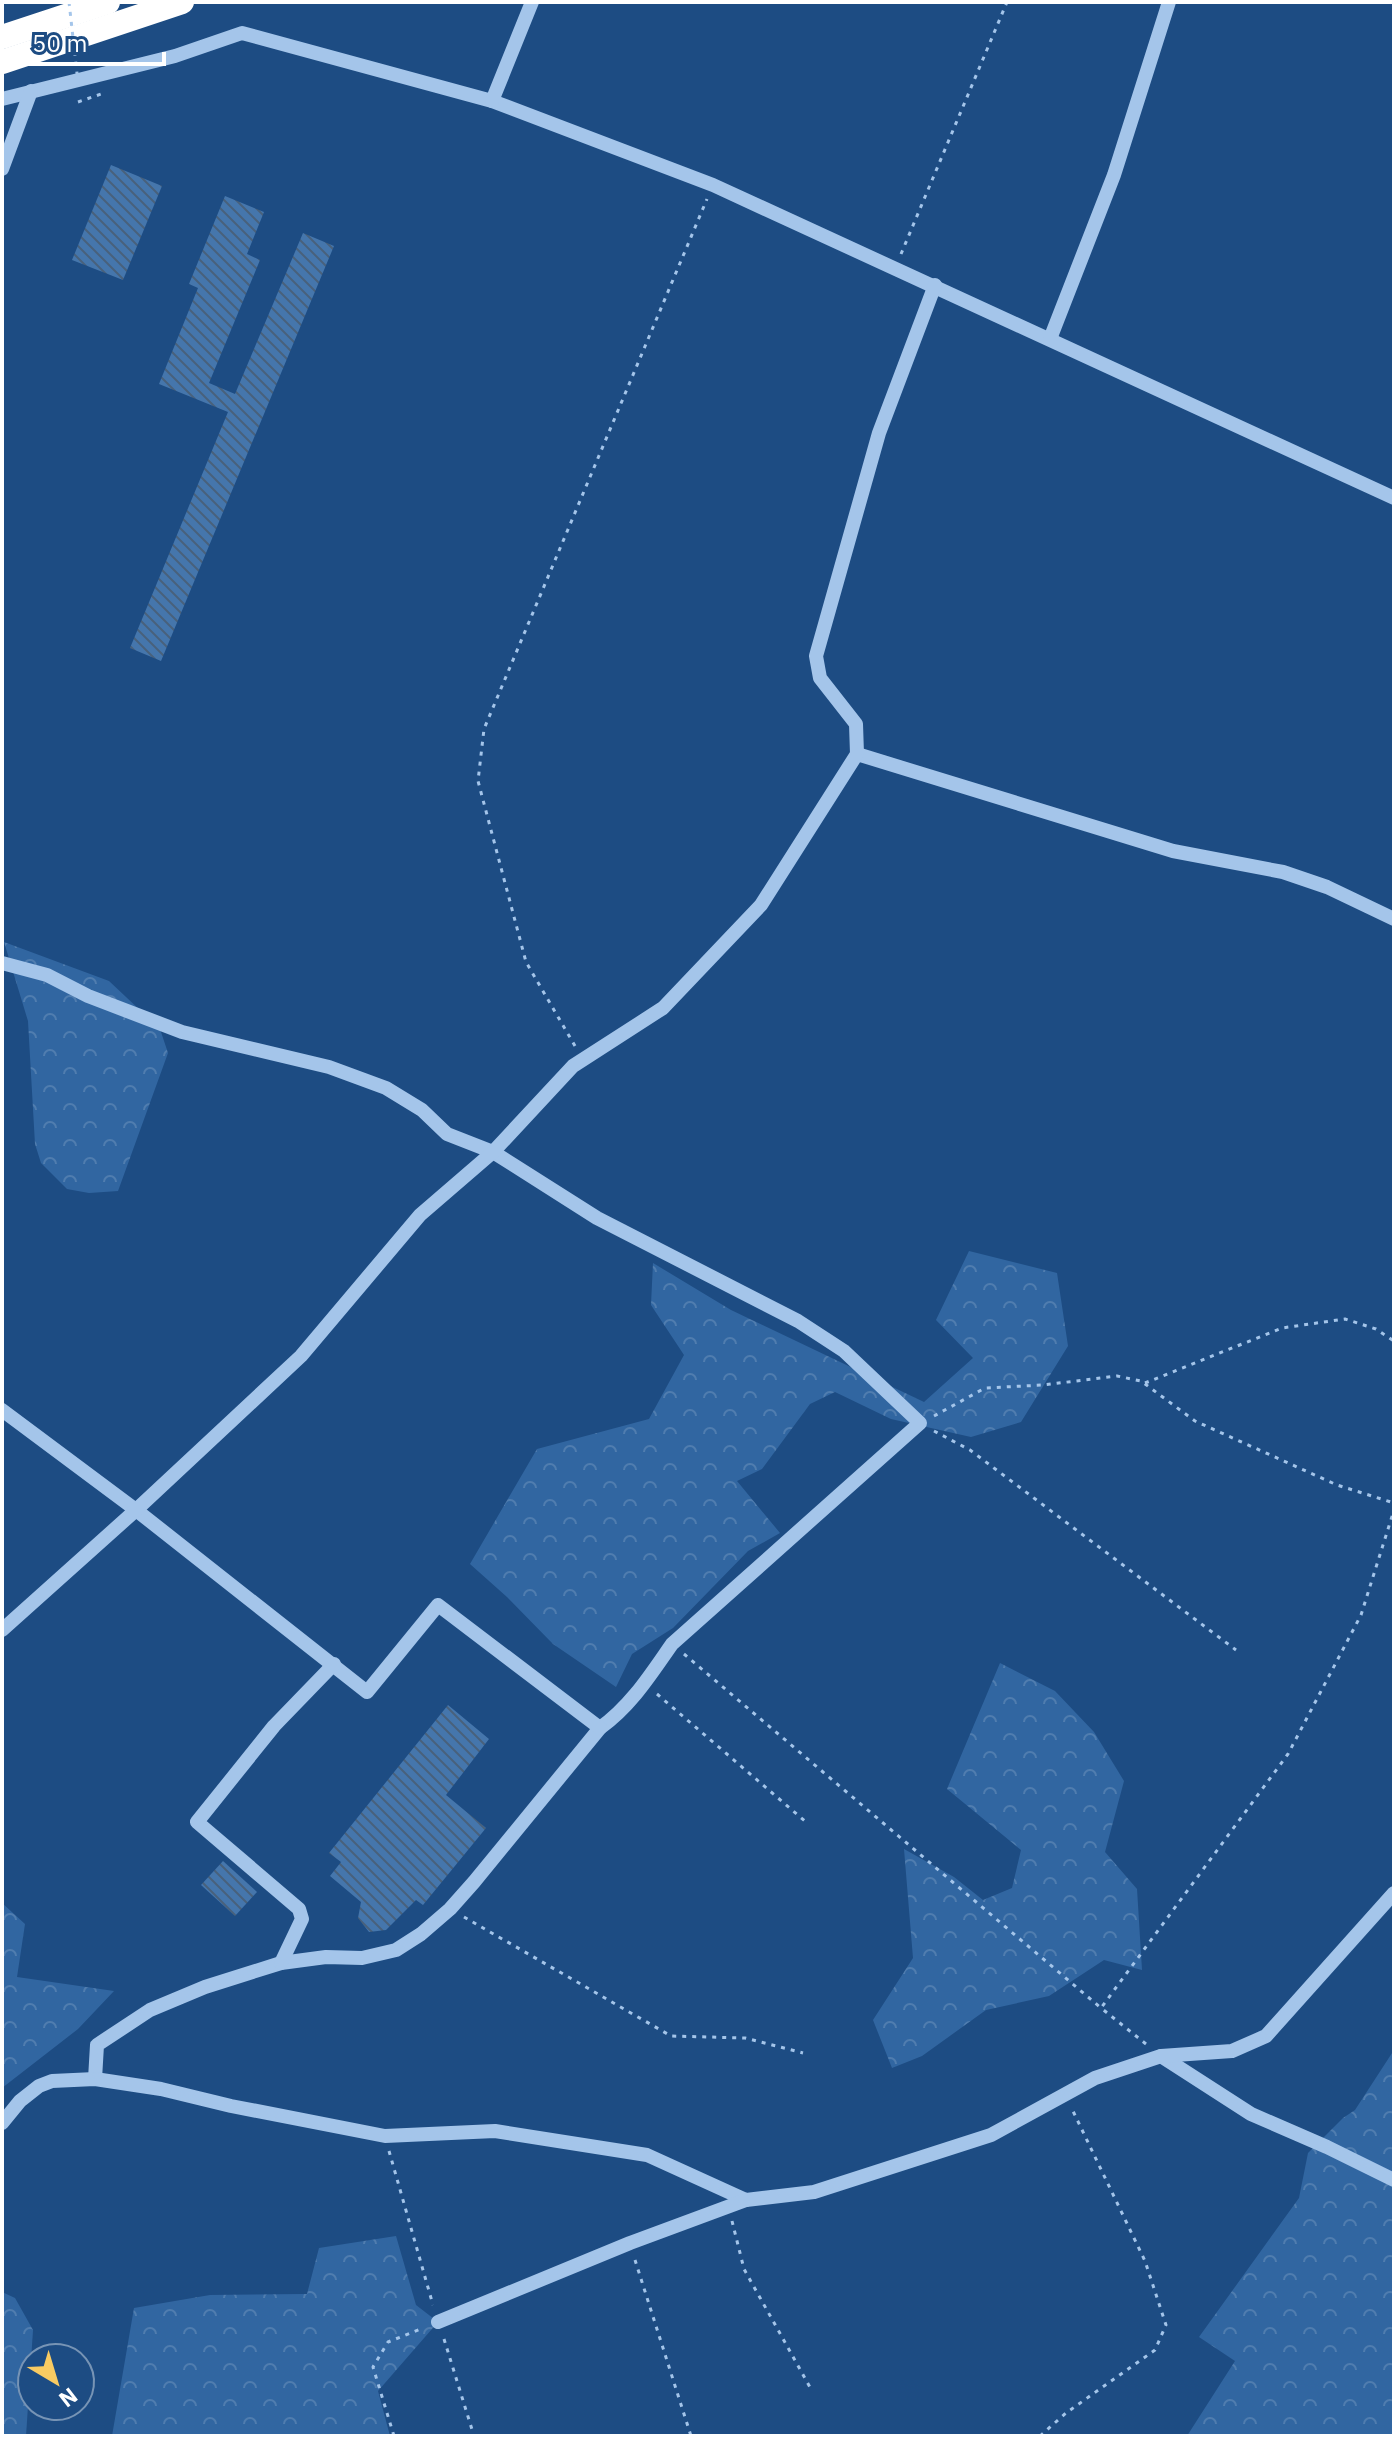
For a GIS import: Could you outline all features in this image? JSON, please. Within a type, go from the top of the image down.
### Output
[{"type":"highway","points":[[2,37],[108,2]]},
{"type":"highway","points":[[2,62],[182,2]]},
{"type":"street","points":[[492,101],[532,2]]},
{"type":"street","points":[[1050,339],[1114,175],[1169,2]]},
{"type":"street","points":[[2,99],[175,56],[242,33],[492,101],[713,185],[1394,498]]},
{"type":"street","points":[[2,169],[31,91]]},
{"type":"street","points":[[2,1630],[301,1356],[420,1215],[493,1152],[573,1066],[663,1008],[761,905],[857,754],[856,724],[820,678],[816,656],[879,433],[935,285]]},
{"type":"street","points":[[857,754],[1173,851],[1283,872],[1327,887],[1394,919]]},
{"type":"street","points":[[2,963],[47,975],[88,996],[182,1032],[329,1067],[386,1088],[422,1110],[447,1134],[493,1152],[597,1218],[798,1321],[844,1351],[920,1423],[672,1644],[645,1684],[616,1717],[600,1728],[450,1909],[421,1934],[396,1950],[362,1958],[326,1957],[281,1963],[205,1987],[150,2010],[97,2045],[95,2079]]},
{"type":"street","points":[[2,1410],[136,1510],[367,1692],[438,1605],[600,1728]]},
{"type":"street","points":[[281,1963],[302,1919],[299,1909],[197,1822],[274,1726],[334,1664]]},
{"type":"street","points":[[438,2322],[630,2243],[746,2200],[814,2192],[991,2135],[1095,2078],[1161,2056],[1232,2051],[1266,2036],[1394,1893]]},
{"type":"street","points":[[1161,2056],[1251,2114],[1394,2180]]},
{"type":"street","points":[[2,2123],[20,2101],[39,2086],[52,2081],[95,2079],[161,2089],[385,2136],[495,2131],[633,2152],[647,2155],[746,2200]]},
{"type":"path","points":[[69,2],[79,91]]},
{"type":"path","points":[[895,268],[1007,2]]},
{"type":"path","points":[[583,1060],[526,962],[478,781],[484,729],[713,185]]},
{"type":"path","points":[[1145,1383],[1282,1328],[1345,1319],[1376,1329],[1394,1341]]},
{"type":"path","points":[[920,1423],[985,1388],[1117,1376],[1145,1383],[1195,1421],[1337,1485],[1394,1503]]},
{"type":"path","points":[[920,1423],[970,1450],[1236,1650]]},
{"type":"path","points":[[1101,2008],[1288,1754],[1361,1615],[1394,1510]]},
{"type":"path","points":[[672,1644],[1161,2056]]},
{"type":"path","points":[[645,1684],[806,1822]]},
{"type":"path","points":[[450,1909],[671,2036],[745,2038],[803,2053]]},
{"type":"path","points":[[1040,2436],[1066,2413],[1155,2350],[1166,2325],[1145,2261],[1065,2095]]},
{"type":"path","points":[[385,2136],[474,2436]]},
{"type":"path","points":[[729,2206],[744,2269],[811,2389]]},
{"type":"path","points":[[630,2243],[691,2436]]},
{"type":"path","points":[[394,2436],[373,2367],[388,2342],[438,2322]]},
{"type":"green space","points":[[4,942],[109,981],[160,1029],[168,1053],[118,1191],[89,1193],[67,1189],[41,1163],[35,1144],[28,1021]]},
{"type":"green space","points":[[969,1251],[1057,1273],[1068,1346],[1021,1422],[971,1437],[891,1419],[835,1392],[810,1404],[762,1469],[737,1481],[780,1533],[748,1551],[673,1628],[632,1654],[616,1687],[553,1644],[470,1564],[537,1449],[649,1419],[684,1355],[651,1305],[653,1263],[731,1310],[924,1402],[973,1358],[936,1320]]},
{"type":"green space","points":[[1000,1663],[1055,1691],[1094,1732],[1124,1781],[1105,1852],[1137,1889],[1142,1970],[1104,1960],[1049,1996],[986,2010],[922,2056],[892,2068],[873,2020],[913,1958],[904,1849],[954,1877],[983,1900],[1012,1888],[1021,1850],[947,1789]]},
{"type":"green space","points":[[2,1903],[25,1924],[17,1977],[114,1991],[78,2029],[2,2088]]},
{"type":"green space","points":[[1394,2050],[1394,2436],[1187,2436],[1235,2361],[1199,2337],[1299,2198],[1308,2153],[1355,2110]]},
{"type":"green space","points":[[396,2236],[416,2305],[438,2322],[378,2391],[390,2436],[112,2436],[134,2308],[210,2295],[307,2294],[319,2248]]},
{"type":"green space","points":[[2,2292],[15,2298],[33,2330],[32,2342],[16,2342],[16,2422],[27,2422],[26,2436],[2,2436]]},
{"type":"building","points":[[111,165],[162,186],[123,280],[72,260]]},
{"type":"building","points":[[225,196],[264,212],[247,254],[260,260],[209,383],[235,394],[303,233],[334,246],[161,661],[130,648],[228,412],[159,384],[198,288],[189,284]]},
{"type":"building","points":[[448,1705],[489,1739],[446,1795],[486,1828],[423,1905],[416,1900],[386,1930],[369,1932],[358,1918],[361,1902],[330,1876],[341,1862],[329,1853]]},
{"type":"building","points":[[223,1861],[257,1892],[235,1916],[201,1885]]}]
